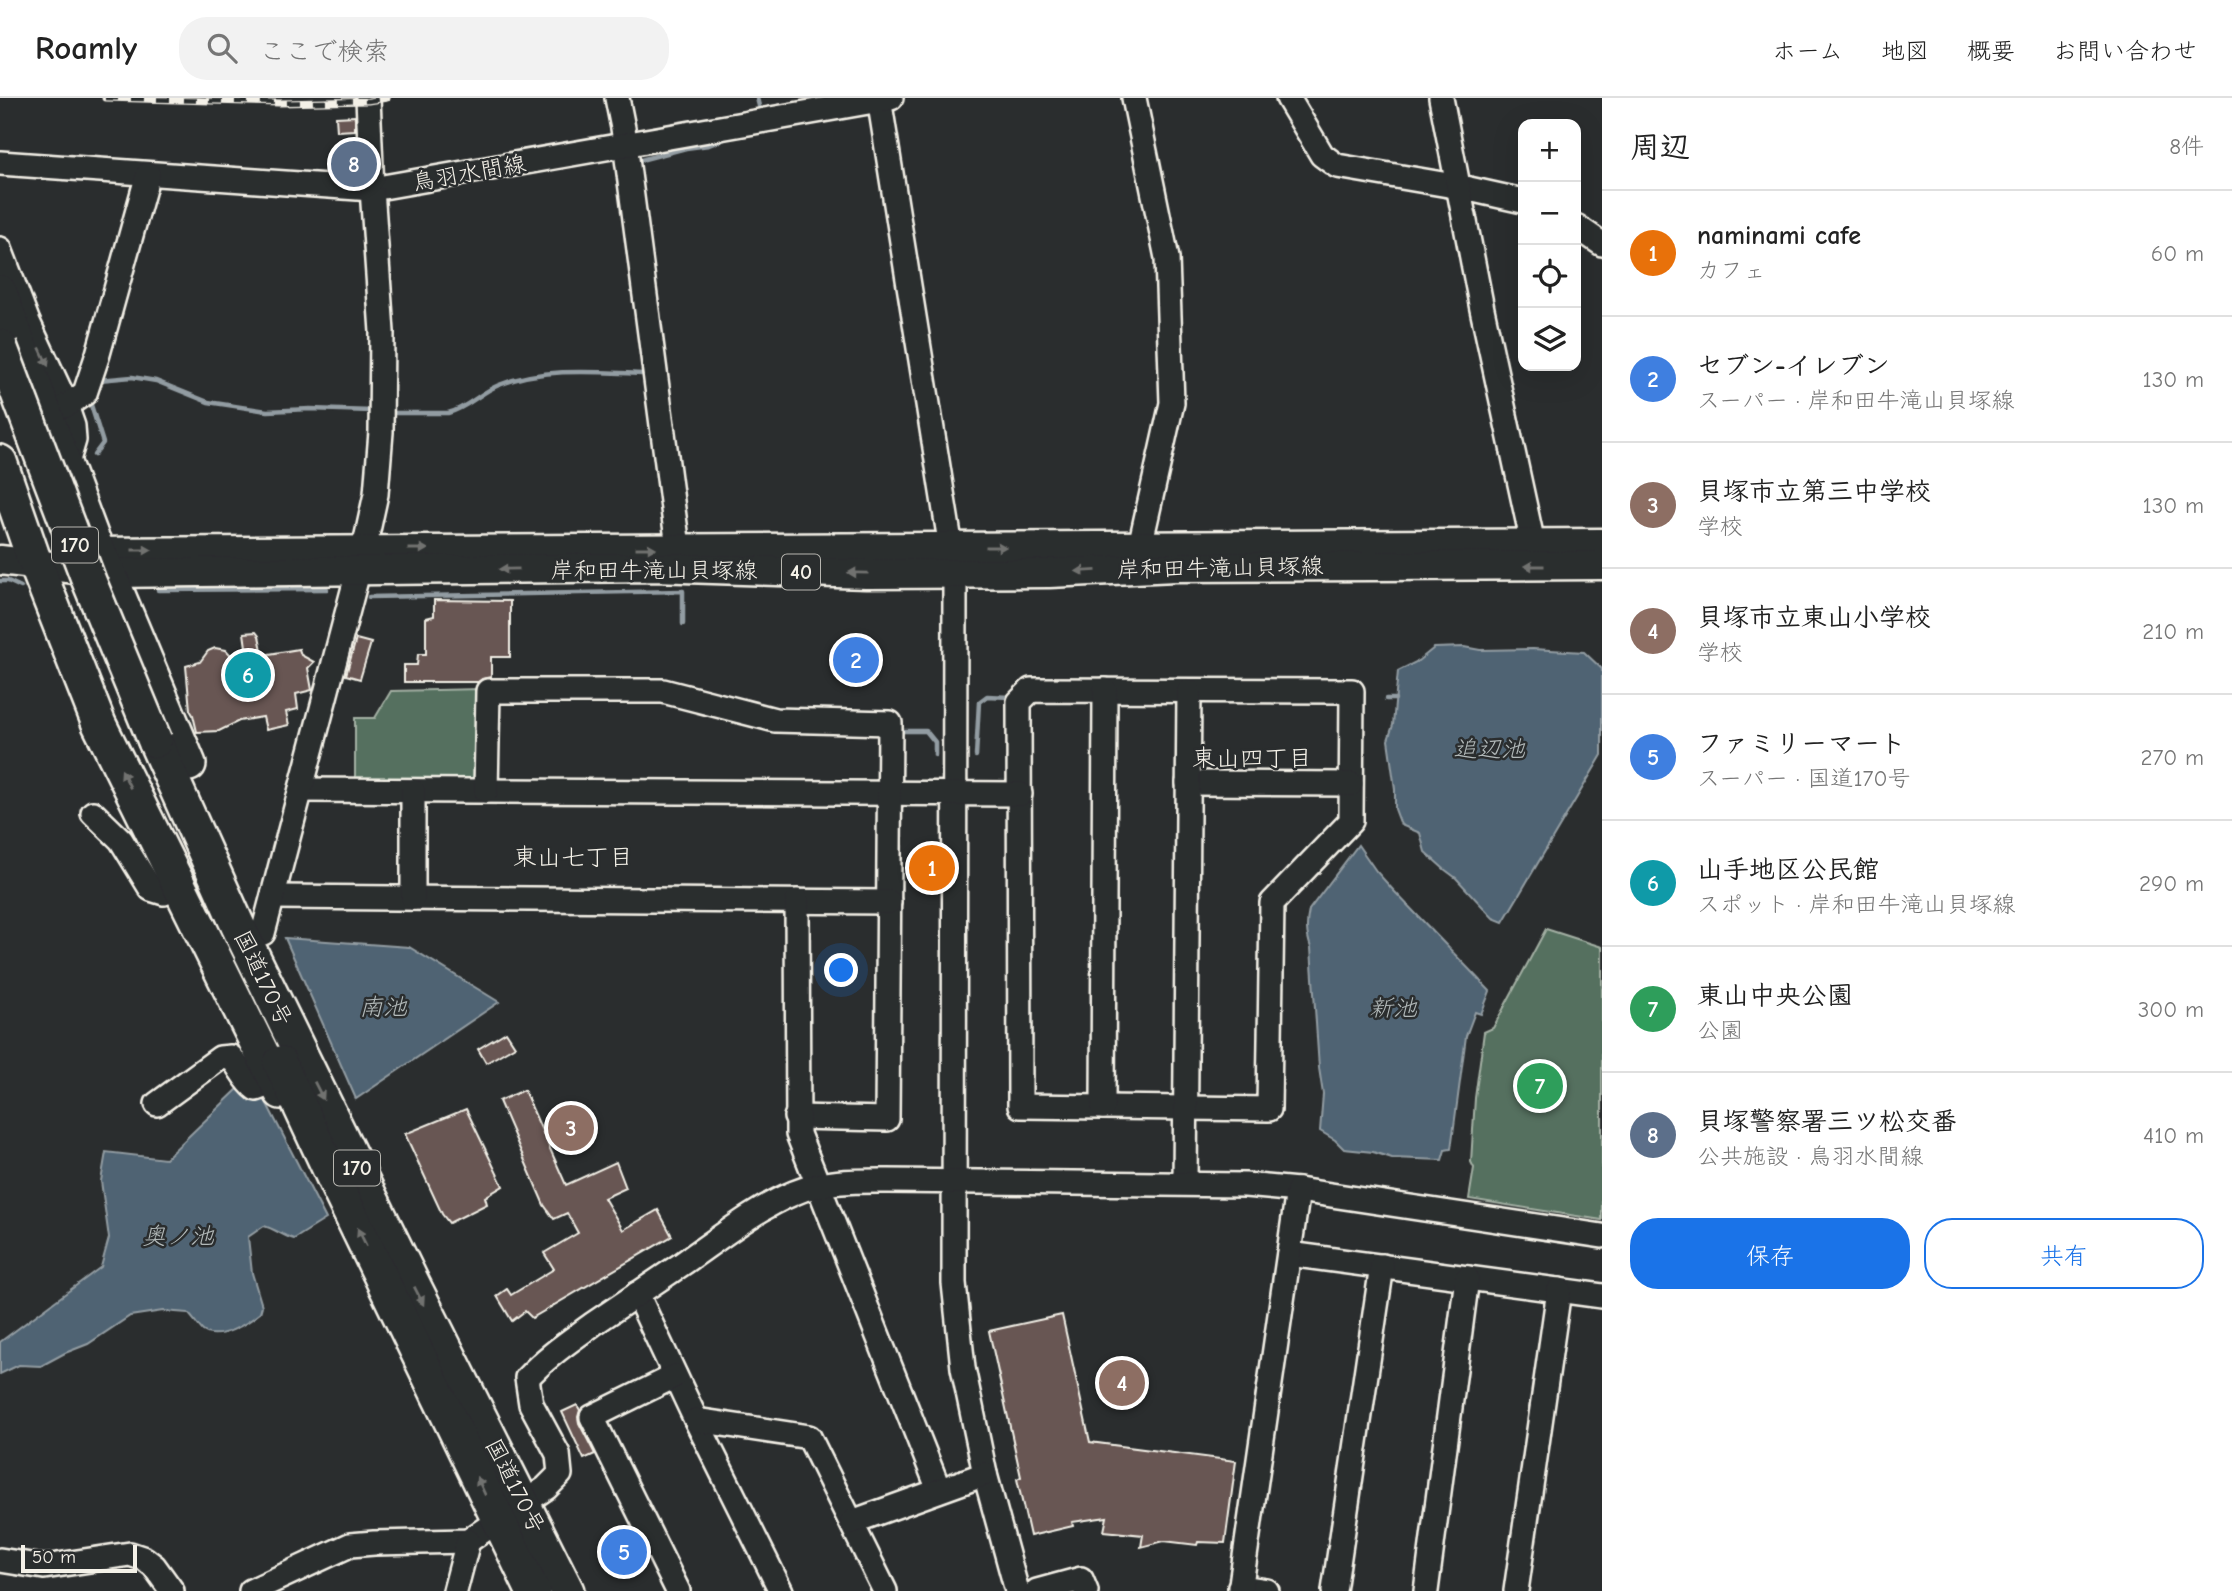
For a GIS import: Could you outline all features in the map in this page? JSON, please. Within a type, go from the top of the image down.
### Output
[{"type":"highway","points":[[3,318],[169,721],[304,1030],[301,1056]]},
{"type":"highway","name":"国道170号","points":[[3,318],[146,745],[340,1192],[511,1512],[567,1591]]},
{"type":"highway","name":"国道170号","points":[[0,406],[66,582],[417,1293],[511,1512],[533,1591]]},
{"type":"highway","points":[[0,463],[18,553],[275,1082],[340,1192]]},
{"type":"main road","name":"岸和田牛滝山貝塚線","points":[[18,553],[103,562],[361,560],[866,574],[953,560],[1140,546],[1602,543]]},
{"type":"main road","name":"岸和田牛滝山貝塚線","points":[[361,560],[678,547],[953,560],[1049,573],[1175,567],[1602,565]]},
{"type":"street","points":[[263,933],[376,494],[381,432],[382,332],[368,98]]},
{"type":"street","points":[[617,98],[678,547]]},
{"type":"street","points":[[1134,98],[1167,258],[1172,404],[1140,546]]},
{"type":"street","points":[[1287,98],[1322,155],[1337,166],[1518,200]]},
{"type":"street","points":[[1441,98],[1532,544]]},
{"type":"street","points":[[883,99],[953,560],[954,1283],[963,1368],[985,1474],[1017,1591]]},
{"type":"street","name":"鳥羽水間線","points":[[0,163],[372,189],[883,99]]},
{"type":"street","points":[[66,406],[85,393],[148,174]]},
{"type":"street","points":[[1581,229],[1602,244]]},
{"type":"street","points":[[0,249],[73,426],[74,440],[66,467]]},
{"type":"street","points":[[0,500],[18,553]]},
{"type":"street","points":[[1031,690],[1105,690],[1352,691],[1351,821],[1272,903],[1269,1109],[1020,1106],[1019,702],[1031,690]]},
{"type":"street","points":[[1102,1107],[1105,690]]},
{"type":"street","points":[[486,791],[488,691],[663,691],[775,720],[890,723],[887,1119],[796,1117]]},
{"type":"street","points":[[1185,1183],[1189,691]]},
{"type":"street","points":[[1188,783],[1351,785]]},
{"type":"street","points":[[301,790],[1020,794]]},
{"type":"street","points":[[413,790],[413,898]]},
{"type":"street","points":[[93,813],[121,840],[151,889],[164,893],[179,887]]},
{"type":"street","points":[[273,897],[889,902]]},
{"type":"street","points":[[797,901],[798,1135],[939,1490]]},
{"type":"street","points":[[157,1104],[220,1058],[231,1057],[248,1083],[256,1088],[275,1082]]},
{"type":"street","points":[[251,1591],[350,1545],[468,1541],[546,1488],[560,1474],[558,1454],[531,1404],[527,1378],[555,1352],[752,1217],[794,1193],[819,1185],[844,1181],[1245,1185],[1298,1190],[1602,1236]]},
{"type":"street","points":[[1267,1591],[1240,1589],[1298,1190]]},
{"type":"street","points":[[1289,1254],[1602,1296]]},
{"type":"street","points":[[1334,1591],[1382,1266]]},
{"type":"street","points":[[1426,1591],[1467,1278]]},
{"type":"street","points":[[1516,1591],[1559,1290]]},
{"type":"street","points":[[637,1294],[781,1591]]},
{"type":"street","points":[[675,1376],[592,1417],[678,1591]]},
{"type":"street","points":[[696,1420],[809,1437],[885,1591]]},
{"type":"street","points":[[852,1522],[985,1474]]},
{"type":"street","points":[[455,1591],[468,1541]]},
{"type":"street","points":[[0,1560],[44,1567],[130,1555],[145,1559],[154,1566],[172,1591]]},
{"type":"street","points":[[1037,1591],[1082,1579],[1086,1591]]},
{"type":"green space","points":[[481,689],[478,778],[470,783],[355,781],[355,718],[375,718],[391,691]]},
{"type":"green space","points":[[1546,929],[1602,947],[1602,1220],[1469,1199],[1474,1168],[1471,1162],[1475,1098],[1484,1032],[1493,1028]]},
{"type":"water","name":"追辺池","points":[[1464,647],[1480,650],[1584,652],[1602,669],[1602,755],[1503,922],[1493,918],[1456,878],[1425,852],[1420,833],[1401,825],[1395,809],[1388,740],[1393,725],[1398,671],[1418,661],[1434,648]]},
{"type":"water","name":"新池","points":[[1358,845],[1394,891],[1490,991],[1481,1014],[1475,1012],[1466,1036],[1451,1149],[1445,1150],[1442,1160],[1392,1158],[1373,1152],[1344,1149],[1320,1131],[1323,1094],[1307,920],[1309,910]]},
{"type":"water","name":"南池","points":[[285,938],[409,947],[499,1002],[356,1099]]},
{"type":"water","name":"奥ノ池","points":[[240,1087],[265,1100],[326,1219],[294,1239],[264,1226],[248,1237],[252,1273],[262,1306],[260,1313],[241,1326],[217,1334],[203,1331],[188,1313],[163,1311],[130,1316],[88,1344],[41,1366],[19,1365],[0,1374],[0,1342],[101,1267],[109,1238],[101,1181],[106,1152],[165,1159]]},
{"type":"building","points":[[355,116],[355,130],[337,131],[336,117]]},
{"type":"building","points":[[434,600],[510,601],[510,657],[491,657],[491,677],[478,682],[404,682],[404,665],[417,665],[418,654],[426,654],[426,618],[434,616]]},
{"type":"building","points":[[256,632],[263,655],[299,649],[301,655],[314,662],[308,668],[312,690],[296,694],[298,709],[286,712],[289,725],[266,730],[263,717],[239,721],[219,731],[197,732],[190,710],[186,666],[200,662],[208,651],[215,648],[226,650],[250,675],[244,633]]},
{"type":"building","points":[[356,639],[371,643],[360,679],[346,675]]},
{"type":"building","points":[[837,645],[873,645],[874,675],[838,675]]},
{"type":"building","points":[[506,1032],[515,1046],[486,1063],[478,1049]]},
{"type":"building","points":[[524,1090],[566,1185],[616,1162],[626,1188],[604,1198],[623,1230],[658,1210],[672,1236],[532,1318],[525,1311],[512,1321],[497,1296],[507,1289],[511,1295],[554,1269],[544,1253],[578,1233],[567,1213],[554,1219],[544,1205],[499,1101]]},
{"type":"building","points":[[466,1109],[503,1186],[485,1197],[487,1204],[449,1223],[442,1214],[405,1134]]},
{"type":"building","points":[[1062,1315],[1090,1442],[1236,1461],[1225,1543],[1198,1542],[1197,1545],[1164,1541],[1141,1547],[1143,1535],[1104,1531],[1107,1517],[1072,1522],[1073,1526],[1030,1536],[1017,1479],[1021,1477],[989,1331]]},
{"type":"building","points":[[577,1405],[580,1410],[579,1423],[595,1454],[584,1459],[562,1412]]},
{"type":"building","points":[[627,1530],[644,1564],[622,1575],[605,1540]]},
{"type":"waterway","points":[[757,98],[760,110]]},
{"type":"waterway","points":[[637,161],[709,145],[730,137]]},
{"type":"waterway","points":[[393,413],[448,413],[499,385],[534,375],[570,372],[643,374],[647,370]]},
{"type":"waterway","points":[[99,380],[132,377],[156,381],[208,402],[267,411],[372,411]]},
{"type":"waterway","points":[[93,398],[91,405],[103,443],[94,455]]},
{"type":"waterway","points":[[0,581],[8,581],[21,587]]},
{"type":"waterway","points":[[158,590],[327,589]]},
{"type":"waterway","points":[[369,597],[683,591],[683,624]]},
{"type":"waterway","points":[[976,756],[979,702],[987,696],[1010,697]]},
{"type":"waterway","points":[[1386,699],[1395,699]]},
{"type":"waterway","points":[[899,731],[926,731],[935,742],[935,755]]},
{"type":"railway","points":[[105,98],[280,103],[368,101],[387,98]]},
{"type":"place","name":"貝塚警察署三ツ松交番","points":[[354,164]]},
{"type":"place","name":"セブン-イレブン","points":[[856,660]]},
{"type":"place","name":"山手地区公民館","points":[[248,675]]},
{"type":"place","name":"naminami cafe","points":[[932,868]]},
{"type":"place","name":"東山中央公園","points":[[1540,1086]]},
{"type":"place","name":"貝塚市立第三中学校","points":[[571,1128]]},
{"type":"place","name":"貝塚市立東山小学校","points":[[1122,1383]]},
{"type":"place","name":"ファミリーマート","points":[[624,1552]]},
{"type":"district","name":"東山四丁目","points":[[1252,758]]},
{"type":"district","name":"東山七丁目","points":[[573,857]]}]
